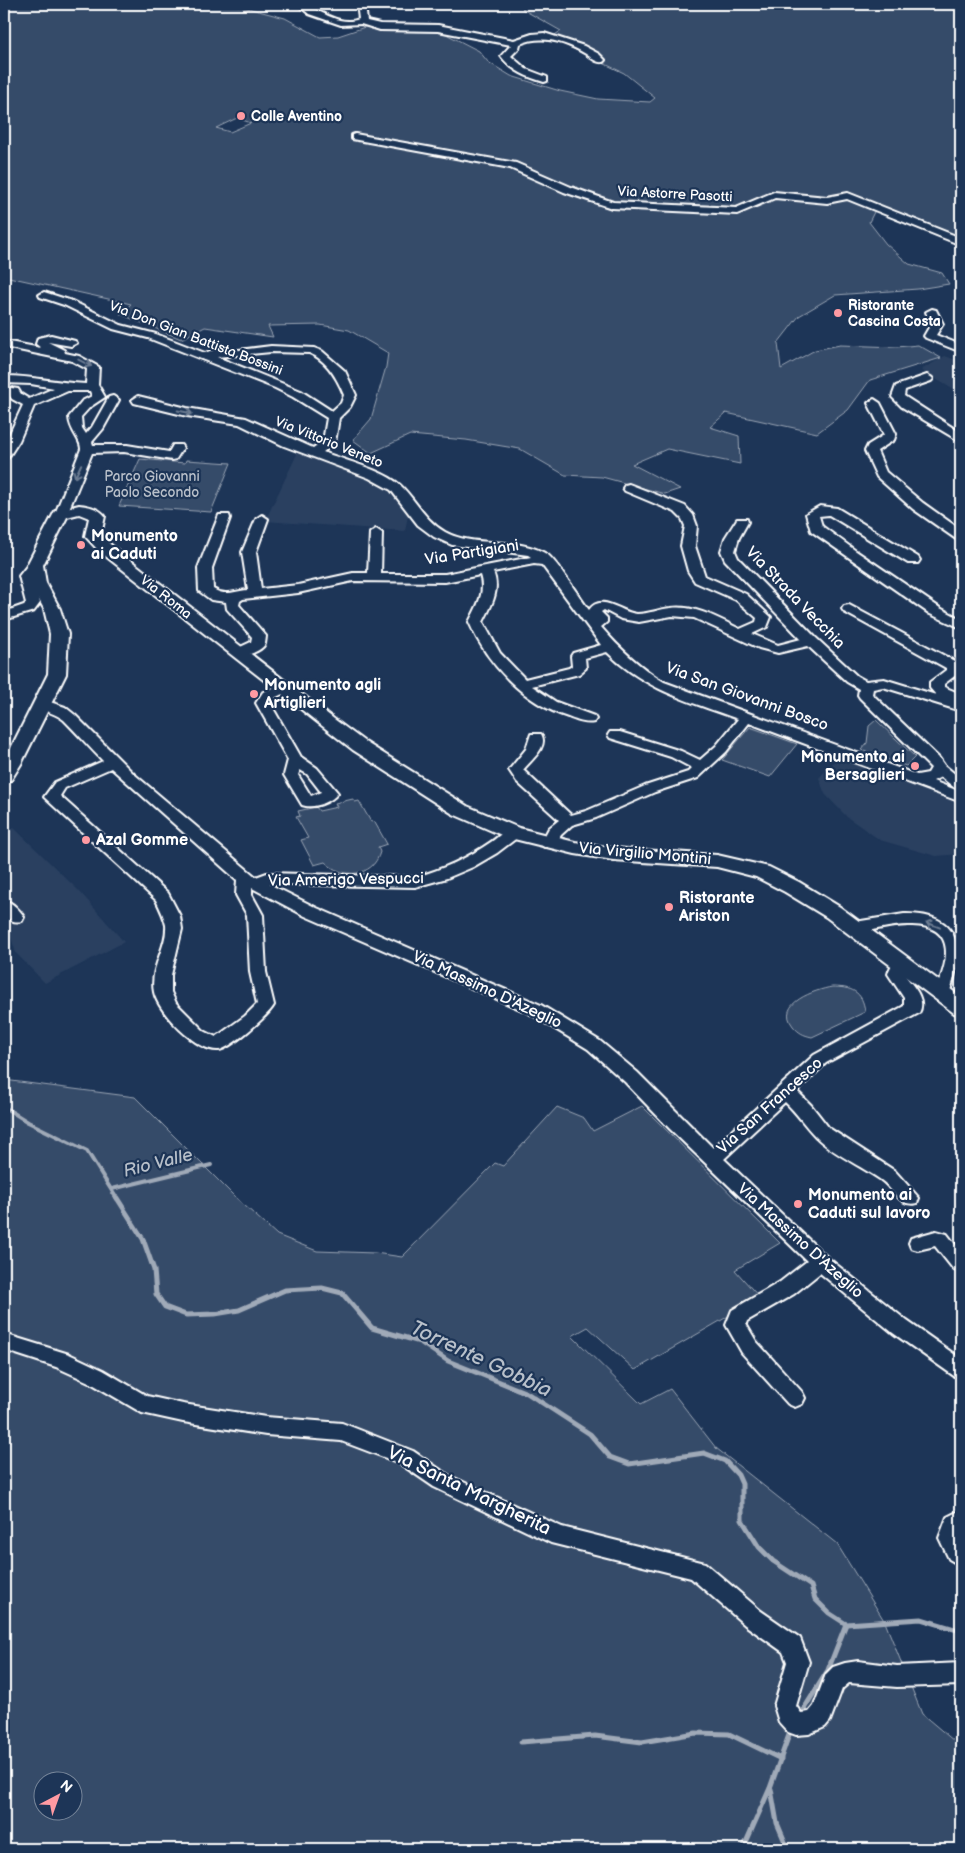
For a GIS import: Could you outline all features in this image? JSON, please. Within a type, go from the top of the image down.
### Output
[{"type":"main road","name":"Via Roma","points":[[61,514],[78,509],[93,512],[97,516],[93,532],[93,536],[97,541],[239,653]]},
{"type":"main road","points":[[4,776],[40,710],[57,674],[60,634],[52,609],[38,583],[35,565],[61,514]]},
{"type":"main road","name":"Via Virgilio Montini","points":[[239,653],[359,746],[460,810],[514,833],[549,843],[612,854],[717,861],[762,872],[792,887],[855,928],[961,1008]]},
{"type":"street","points":[[300,4],[308,11],[322,12],[348,23],[380,26],[426,23],[457,33],[495,38],[515,43],[538,36],[547,36],[579,45],[600,60]]},
{"type":"street","points":[[349,32],[360,23],[361,4]]},
{"type":"street","points":[[515,43],[516,46],[506,56],[509,62],[529,75],[544,79]]},
{"type":"street","name":"Via Astorre Pasotti","points":[[355,137],[512,165],[592,199],[612,205],[737,211],[774,195],[827,200],[848,196],[961,242]]},
{"type":"street","name":"Via Don Gian Battista Bossini","points":[[44,295],[68,303],[117,328],[152,336],[297,394],[333,416]]},
{"type":"street","points":[[932,312],[937,324],[930,336],[961,349]]},
{"type":"street","points":[[64,355],[42,344],[42,340],[51,338],[71,342]]},
{"type":"street","points":[[4,344],[64,355],[84,361],[93,367],[96,393],[75,417],[76,428],[86,445]]},
{"type":"street","points":[[202,356],[271,349],[310,350],[318,353],[341,373],[350,395],[346,404],[333,416],[329,443],[315,452]]},
{"type":"street","points":[[4,379],[38,381],[96,393]]},
{"type":"street","points":[[927,379],[900,388],[898,397],[906,404],[961,438]]},
{"type":"street","points":[[4,455],[13,441],[29,404],[36,399],[67,387]]},
{"type":"street","name":"Via Vittorio Veneto","points":[[96,393],[113,400],[134,399],[187,412],[242,421],[288,443],[373,475],[395,487],[423,522],[438,534],[457,542],[530,551],[546,561]]},
{"type":"street","points":[[10,397],[29,404]]},
{"type":"street","points":[[61,514],[86,445],[113,400]]},
{"type":"street","points":[[874,403],[890,434],[890,437],[872,448],[871,451],[881,474],[918,506],[961,536]]},
{"type":"street","points":[[86,445],[172,456],[178,448]]},
{"type":"street","points":[[629,488],[680,509],[688,518],[691,526],[688,546],[695,571],[700,579],[740,597],[764,617],[762,624],[741,634]]},
{"type":"street","points":[[913,560],[832,511],[820,510],[812,514],[816,528],[851,554],[935,611],[961,624]]},
{"type":"street","points":[[224,518],[206,568],[206,591],[216,597],[233,599],[232,606],[259,636],[258,644],[239,653]]},
{"type":"street","points":[[255,592],[249,552],[262,519]]},
{"type":"street","name":"Via Strada Vecchia","points":[[742,522],[732,538],[728,551],[732,560],[811,641],[852,679],[866,687]]},
{"type":"street","points":[[374,577],[376,533]]},
{"type":"street","name":"Via Partigiani","points":[[233,599],[239,595],[255,592],[298,589],[353,577],[445,578],[534,560],[546,561]]},
{"type":"street","name":"Via San Giovanni Bosco","points":[[546,561],[593,626],[611,646],[636,671],[659,685],[896,771],[961,797]]},
{"type":"street","points":[[4,616],[29,608],[33,603],[26,576],[35,565]]},
{"type":"street","points":[[485,570],[491,589],[476,622],[479,632],[499,660],[522,684],[546,703],[589,719]]},
{"type":"street","points":[[593,626],[600,622],[600,618],[594,612],[597,608],[605,606],[626,616],[639,618],[684,612],[713,620],[764,645],[778,649],[811,641]]},
{"type":"street","points":[[849,609],[953,666],[953,672],[937,682],[937,688],[943,693],[958,698],[961,701],[960,707],[884,683],[874,683],[866,687],[865,695],[934,761],[938,768],[961,786]]},
{"type":"street","points":[[522,684],[574,671],[579,668],[578,656],[611,646]]},
{"type":"street","points":[[283,688],[268,695],[263,703],[294,760],[324,804]]},
{"type":"street","name":"Via Massimo D'Azeglio","points":[[40,710],[78,728],[113,762],[250,880],[311,912],[535,1010],[570,1029],[611,1058],[820,1262],[900,1327],[961,1370]]},
{"type":"street","points":[[549,843],[554,832],[567,821],[591,815],[650,789],[693,775],[721,749],[747,717]]},
{"type":"street","points":[[615,735],[676,754],[701,767]]},
{"type":"street","points":[[536,737],[536,745],[533,752],[520,762],[516,770],[522,779],[563,815],[567,821]]},
{"type":"street","points":[[113,762],[60,785],[52,797],[162,897],[172,916],[174,930],[162,973],[161,993],[168,1005],[206,1042],[219,1044],[251,1020],[266,1005],[258,972],[256,915],[244,895],[250,880]]},
{"type":"street","points":[[916,780],[934,776],[938,768]]},
{"type":"street","name":"Via Amerigo Vespucci","points":[[250,880],[267,878],[415,882],[435,878],[472,860],[514,833]]},
{"type":"street","points":[[4,905],[16,917]]},
{"type":"street","points":[[855,928],[902,920],[920,920],[945,930],[957,944],[957,955],[950,979],[942,993]]},
{"type":"street","name":"Via San Francesco","points":[[712,1158],[721,1152],[820,1058],[914,1009],[912,997],[896,974],[898,968],[903,964]]},
{"type":"street","points":[[785,1091],[805,1110],[823,1133],[889,1176],[910,1198]]},
{"type":"street","points":[[918,1243],[936,1238],[940,1239],[961,1265]]},
{"type":"street","points":[[795,1398],[749,1347],[736,1325],[739,1316],[787,1288],[820,1262]]},
{"type":"street","name":"Via Santa Margherita","points":[[4,1342],[62,1360],[96,1376],[142,1404],[183,1413],[266,1426],[342,1432],[406,1457],[441,1481],[559,1536],[697,1570],[754,1618],[792,1645],[798,1662],[785,1706],[787,1714],[796,1724],[807,1724],[819,1720],[827,1705],[833,1683],[843,1674],[856,1672],[878,1675],[961,1674]]},
{"type":"street","points":[[961,1519],[955,1524],[950,1538],[961,1556]]},
{"type":"shaded area","points":[[945,356],[961,362],[961,394],[921,370]]},
{"type":"shaded area","points":[[299,450],[344,466],[391,488],[409,510],[405,531],[265,521]]},
{"type":"shaded area","points":[[839,756],[961,802],[961,854],[936,856],[880,840],[847,817],[825,794],[819,778]]},
{"type":"shaded area","points":[[14,828],[79,891],[124,942],[45,983],[16,953],[7,925],[20,917],[4,900],[4,836],[8,834],[6,832]]},
{"type":"green space","points":[[4,4],[190,4],[197,6],[232,4],[285,18],[320,37],[338,36],[365,27],[427,29],[446,34],[479,51],[488,62],[511,76],[560,91],[598,99],[650,102],[655,98],[624,73],[550,38],[561,31],[522,9],[528,4],[961,4],[961,243],[875,210],[869,222],[886,244],[909,264],[942,273],[949,284],[918,289],[835,295],[799,316],[778,343],[781,369],[815,350],[840,345],[897,347],[918,345],[941,358],[870,380],[848,410],[817,433],[726,413],[710,427],[739,436],[740,464],[667,449],[632,464],[680,489],[665,494],[602,477],[565,475],[520,449],[466,440],[410,435],[371,453],[353,440],[371,419],[386,367],[388,353],[349,330],[320,325],[268,326],[273,337],[205,327],[181,339],[120,314],[131,304],[4,276]],"holes":[[[237,118],[251,123],[230,132],[216,128]]]},
{"type":"green space","name":"Parco Giovanni Paolo Secondo","points":[[140,459],[185,463],[186,460],[231,463],[211,512],[119,506]]},
{"type":"green space","points":[[876,720],[915,757],[906,766],[861,750],[867,743],[869,726]]},
{"type":"green space","points":[[750,727],[797,744],[770,777],[722,760]]},
{"type":"green space","points":[[353,799],[355,802],[359,801],[371,822],[374,821],[387,844],[378,847],[380,852],[376,861],[364,871],[348,873],[332,868],[325,862],[314,865],[301,840],[308,838],[296,817],[300,816],[298,811],[316,807],[319,811],[337,807],[335,803]]},
{"type":"green space","points":[[832,987],[850,989],[859,995],[865,1012],[812,1037],[799,1032],[789,1018],[789,1011],[793,1004],[816,991]]},
{"type":"green space","points":[[4,1080],[135,1097],[233,1195],[277,1235],[317,1251],[375,1253],[402,1257],[495,1163],[503,1166],[557,1107],[584,1118],[593,1131],[642,1106],[780,1243],[735,1270],[760,1298],[635,1370],[588,1327],[572,1336],[641,1404],[670,1389],[716,1448],[837,1544],[885,1622],[922,1714],[961,1747],[961,1849],[4,1849]]},
{"type":"waterway","name":"Torrente Gobbia","points":[[4,1107],[28,1122],[87,1151],[117,1199]]},
{"type":"waterway","name":"Rio Valle","points":[[112,1189],[211,1165]]},
{"type":"waterway","name":"Torrente Gobbia","points":[[117,1198],[143,1239],[154,1270],[156,1294],[165,1307],[186,1315],[215,1314],[239,1310],[285,1290],[322,1288],[342,1293],[372,1328],[420,1342],[448,1361],[527,1393],[590,1434],[610,1457],[629,1464],[704,1453],[725,1461],[738,1475],[742,1484],[742,1520],[759,1547],[773,1561],[811,1586],[815,1599],[829,1613],[846,1624]]},
{"type":"waterway","name":"Torrente Gobbia","points":[[846,1624],[921,1619],[961,1631]]},
{"type":"waterway","points":[[802,1712],[828,1670],[846,1624]]},
{"type":"waterway","points":[[780,1759],[790,1732]]},
{"type":"waterway","points":[[521,1742],[595,1736],[642,1742],[696,1733],[729,1734],[780,1759]]},
{"type":"waterway","points":[[743,1849],[770,1788],[780,1759]]},
{"type":"waterway","points":[[771,1789],[777,1823],[788,1849]]},
{"type":"place","name":"Colle Aventino","points":[[241,116]]},
{"type":"place","name":"Ristorante Cascina Costa","points":[[838,313]]},
{"type":"place","name":"Monumento ai Caduti","points":[[81,545]]},
{"type":"place","name":"Monumento agli Artiglieri","points":[[254,694]]},
{"type":"place","name":"Monumento ai Bersaglieri","points":[[915,766]]},
{"type":"place","name":"Azal Gomme","points":[[86,840]]},
{"type":"place","name":"Ristorante Ariston","points":[[669,907]]},
{"type":"place","name":"Monumento ai Caduti sul lavoro","points":[[798,1204]]}]
